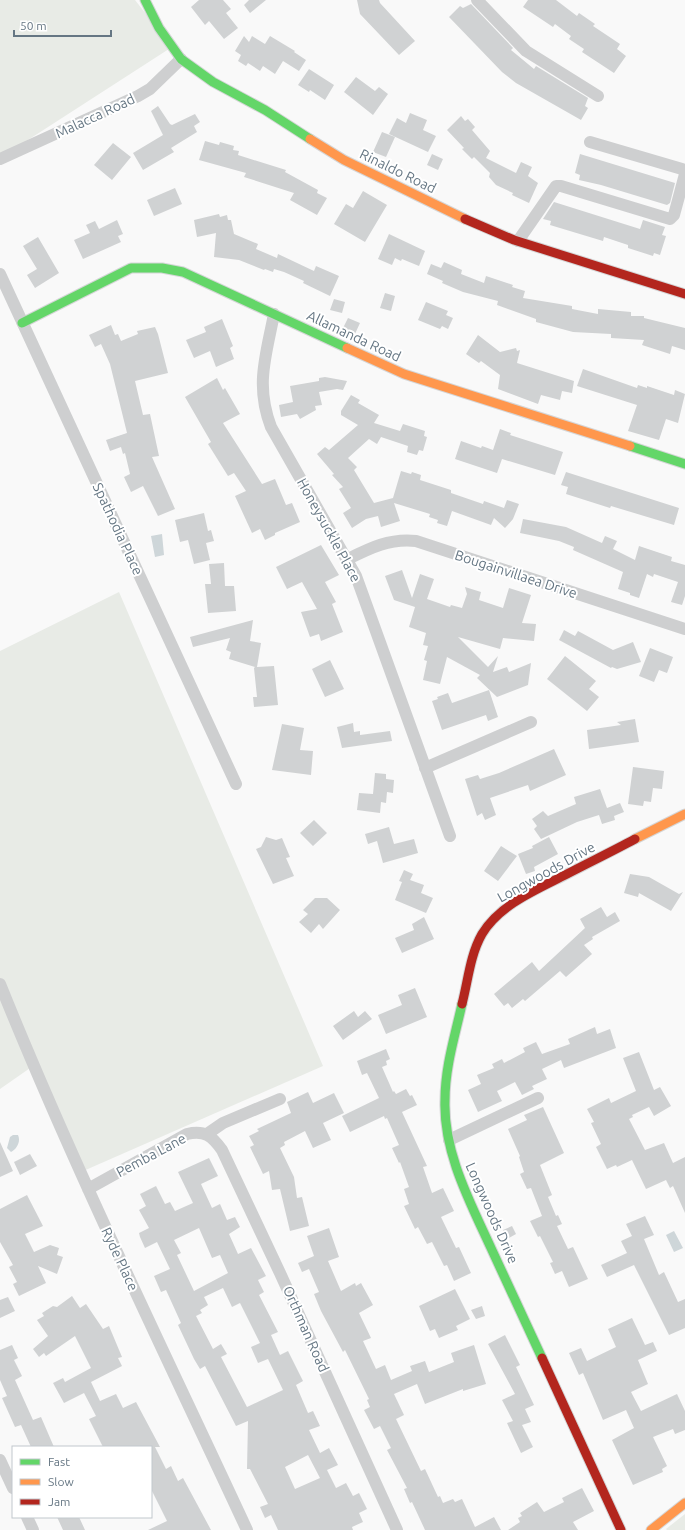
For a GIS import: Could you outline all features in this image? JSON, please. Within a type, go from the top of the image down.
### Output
[{"type":"street","name":"Rinaldo Road","points":[[145,0],[159,28],[181,59],[213,82],[264,110],[344,160],[444,210],[518,241],[685,294]]},
{"type":"street","points":[[477,0],[526,52],[598,96]]},
{"type":"street","name":"Malacca Road","points":[[0,159],[138,96],[150,88],[181,59]]},
{"type":"street","points":[[518,241],[556,186],[561,186],[670,219],[674,215],[685,174],[682,170],[590,142]]},
{"type":"street","name":"Allamanda Road","points":[[22,323],[113,275],[131,268],[162,268],[183,272],[384,366],[425,382],[685,464]]},
{"type":"street","name":"Spathodia Place","points":[[0,274],[236,784]]},
{"type":"street","name":"Honeysuckle Place","points":[[274,314],[263,374],[262,388],[265,413],[271,427],[348,559],[356,576],[450,836]]},
{"type":"street","name":"Bougainvillaea Drive","points":[[348,559],[374,546],[387,542],[401,539],[416,541],[685,629]]},
{"type":"street","points":[[425,768],[531,722]]},
{"type":"street","name":"Longwoods Drive","points":[[621,1530],[466,1193],[449,1140],[445,1115],[445,1090],[473,957],[482,934],[495,918],[510,905],[685,814]]},
{"type":"street","name":"Ryde Place","points":[[0,984],[33,1066],[88,1189],[247,1530]]},
{"type":"street","points":[[449,1140],[538,1098]]},
{"type":"street","name":"Pemba Lane","points":[[88,1189],[187,1134],[198,1132],[207,1134],[223,1123],[280,1099]]},
{"type":"street","name":"Orthman Road","points":[[207,1134],[216,1141],[222,1150],[397,1530]]},
{"type":"street","points":[[0,1460],[12,1486]]},
{"type":"street","points":[[651,1530],[685,1503]]},
{"type":"street","points":[[27,1518],[33,1530]]},
{"type":"shaded area","points":[[0,0],[135,0],[172,47],[0,158]]},
{"type":"shaded area","points":[[162,534],[164,555],[155,557],[151,536]]},
{"type":"shaded area","points":[[119,592],[323,1066],[81,1172],[33,1066],[0,1089],[0,651]]},
{"type":"shaded area","points":[[13,1135],[18,1135],[19,1142],[17,1147],[11,1152],[7,1148],[10,1137]]},
{"type":"shaded area","points":[[674,1231],[683,1248],[674,1252],[666,1235]]},
{"type":"shaded area","points":[[685,1514],[685,1530],[666,1529]]},
{"type":"building","points":[[199,0],[223,0],[231,9],[226,13],[238,28],[224,39],[209,21],[205,25],[191,7]]},
{"type":"building","points":[[249,0],[266,0],[250,13],[244,5]]},
{"type":"building","points":[[357,0],[379,0],[380,3],[415,41],[399,55],[360,14]]},
{"type":"building","points":[[528,0],[556,0],[577,16],[579,13],[595,24],[593,26],[620,44],[617,49],[626,56],[614,73],[582,52],[584,49],[569,39],[571,36],[555,24],[553,27],[523,7]]},
{"type":"building","points":[[471,4],[513,48],[511,50],[534,69],[536,66],[588,98],[585,106],[588,108],[581,120],[516,83],[502,72],[449,17],[460,6],[463,8]]},
{"type":"building","points":[[244,36],[249,42],[252,36],[265,44],[270,36],[295,51],[294,52],[306,60],[299,71],[283,61],[275,74],[263,66],[260,71],[248,63],[246,66],[238,61],[241,55],[235,51]]},
{"type":"building","points":[[309,69],[334,85],[325,100],[310,90],[309,92],[298,85]]},
{"type":"building","points":[[356,77],[375,91],[379,87],[388,94],[373,115],[344,92]]},
{"type":"building","points":[[158,106],[172,125],[195,114],[200,122],[194,126],[197,132],[171,148],[174,152],[143,170],[133,153],[163,135],[151,111]]},
{"type":"building","points":[[410,113],[427,120],[423,130],[436,136],[428,152],[389,134],[397,118],[406,123]]},
{"type":"building","points":[[461,116],[465,121],[468,119],[475,127],[472,130],[490,151],[486,158],[516,173],[521,162],[532,167],[528,176],[538,183],[529,203],[496,185],[489,177],[490,173],[474,157],[472,159],[462,149],[464,148],[447,130]]},
{"type":"building","points":[[382,132],[395,137],[386,157],[373,152]]},
{"type":"building","points":[[205,141],[219,145],[220,142],[234,146],[233,150],[239,151],[238,155],[286,170],[285,172],[318,190],[317,193],[327,198],[317,215],[290,200],[294,193],[244,177],[246,173],[199,160]]},
{"type":"building","points":[[113,143],[131,157],[112,180],[94,165]]},
{"type":"building","points":[[432,154],[443,159],[438,170],[427,165]]},
{"type":"building","points":[[580,154],[675,183],[670,203],[667,205],[601,185],[579,180],[580,175],[575,173]]},
{"type":"building","points":[[175,188],[182,204],[154,216],[147,200]]},
{"type":"building","points":[[363,191],[387,205],[365,242],[334,224],[346,204],[353,208]]},
{"type":"building","points":[[554,202],[640,229],[643,220],[665,227],[662,235],[666,236],[660,255],[654,253],[653,256],[628,248],[628,245],[604,237],[603,241],[550,225],[551,221],[543,219]]},
{"type":"building","points":[[219,214],[220,217],[227,215],[228,220],[231,220],[234,234],[258,244],[256,249],[277,258],[278,254],[314,271],[316,266],[339,276],[330,296],[303,283],[304,281],[284,272],[274,269],[273,272],[264,270],[239,260],[214,257],[216,233],[197,237],[194,220]]},
{"type":"building","points":[[117,220],[123,234],[118,236],[121,242],[83,259],[74,240],[90,233],[86,225],[95,221],[99,229]]},
{"type":"building","points":[[389,234],[425,251],[419,266],[402,259],[401,261],[395,258],[392,265],[378,259]]},
{"type":"building","points":[[38,237],[59,273],[35,288],[27,275],[37,269],[23,246]]},
{"type":"building","points":[[444,262],[462,270],[461,274],[484,283],[486,276],[513,285],[512,287],[525,291],[523,298],[572,306],[572,309],[598,314],[598,309],[631,312],[631,316],[644,316],[644,318],[685,328],[685,350],[672,346],[670,354],[642,345],[644,340],[611,338],[611,334],[573,332],[536,322],[536,319],[497,305],[498,301],[463,292],[442,283],[443,281],[427,274],[431,264],[441,268]]},
{"type":"building","points":[[385,293],[395,296],[391,311],[380,308]]},
{"type":"building","points":[[334,299],[345,302],[342,313],[330,310]]},
{"type":"building","points":[[426,302],[448,311],[446,315],[453,318],[448,329],[442,326],[440,329],[418,320]]},
{"type":"building","points":[[348,318],[360,323],[354,336],[342,330]]},
{"type":"building","points":[[222,319],[233,346],[230,348],[234,359],[216,367],[210,351],[194,358],[186,340],[206,332],[204,327]]},
{"type":"building","points":[[111,325],[115,335],[118,334],[121,341],[138,334],[137,331],[155,327],[168,373],[135,381],[143,415],[150,414],[159,456],[152,457],[175,509],[158,516],[143,486],[131,492],[124,477],[130,474],[125,453],[123,454],[121,447],[110,451],[106,440],[127,433],[110,364],[101,344],[95,347],[89,335]]},
{"type":"building","points":[[478,335],[500,352],[516,348],[517,351],[520,350],[517,363],[574,381],[572,393],[562,391],[560,400],[541,395],[538,404],[498,389],[500,375],[481,361],[479,363],[466,354]]},
{"type":"building","points":[[583,369],[637,388],[638,385],[647,388],[647,386],[674,395],[675,390],[685,394],[678,423],[666,419],[659,440],[628,431],[637,405],[577,386]]},
{"type":"building","points":[[325,377],[347,381],[343,390],[337,389],[319,392],[322,405],[315,406],[316,410],[300,419],[297,414],[281,417],[279,405],[293,402],[290,386],[319,381],[319,378]]},
{"type":"building","points":[[217,378],[223,390],[225,388],[240,414],[223,423],[262,484],[275,479],[286,505],[292,503],[300,522],[275,533],[275,535],[265,540],[260,529],[252,533],[235,496],[246,491],[234,473],[228,476],[208,444],[211,442],[185,397]]},
{"type":"building","points":[[351,395],[360,400],[358,403],[379,415],[374,423],[400,431],[403,424],[425,431],[424,436],[427,437],[423,451],[419,450],[417,455],[407,452],[408,446],[381,437],[377,444],[369,439],[348,458],[357,467],[354,470],[374,503],[393,498],[401,471],[411,474],[412,472],[421,475],[420,480],[451,490],[451,493],[483,504],[484,501],[504,508],[507,500],[519,504],[513,519],[505,528],[494,518],[491,525],[452,511],[447,526],[437,523],[438,520],[429,517],[430,514],[394,503],[400,521],[381,527],[378,516],[366,519],[352,528],[343,513],[351,508],[339,489],[343,487],[332,475],[334,474],[317,454],[325,447],[329,450],[358,425],[341,415],[341,411]]},
{"type":"building","points":[[500,429],[511,433],[510,435],[563,452],[555,475],[502,459],[497,473],[455,459],[461,441],[481,448],[482,446],[493,450]]},
{"type":"building","points":[[566,472],[679,508],[674,525],[611,506],[610,508],[566,494],[568,487],[561,485]]},
{"type":"building","points":[[204,513],[208,531],[211,530],[214,541],[206,543],[210,560],[194,564],[188,540],[180,542],[175,520]]},
{"type":"building","points":[[523,519],[566,527],[602,543],[605,536],[617,541],[613,549],[635,560],[639,546],[672,557],[671,561],[685,565],[685,596],[682,605],[671,602],[678,582],[654,574],[653,577],[647,574],[639,598],[630,595],[630,593],[618,589],[623,572],[573,550],[574,547],[559,541],[520,533]]},
{"type":"building","points":[[321,545],[339,575],[325,582],[336,602],[332,604],[343,632],[321,641],[319,634],[310,637],[301,612],[317,609],[302,582],[287,589],[276,567]]},
{"type":"building","points":[[224,563],[225,586],[234,586],[236,611],[208,613],[205,584],[211,584],[209,564]]},
{"type":"building","points":[[402,570],[412,598],[420,574],[434,579],[427,599],[450,607],[451,605],[462,608],[467,594],[465,587],[481,592],[479,600],[503,608],[509,588],[531,595],[522,623],[536,624],[534,641],[503,638],[500,649],[458,637],[488,667],[498,656],[493,672],[507,667],[509,672],[531,663],[528,685],[497,697],[477,678],[480,675],[447,657],[440,684],[423,680],[427,661],[424,660],[428,646],[423,645],[426,633],[409,627],[415,607],[394,600],[385,576]]},
{"type":"building","points":[[253,620],[250,641],[261,643],[257,667],[274,666],[278,705],[254,707],[253,697],[257,697],[255,667],[229,659],[231,652],[226,650],[230,638],[193,647],[190,637]]},
{"type":"building","points":[[564,630],[575,636],[578,631],[613,650],[633,642],[641,662],[617,669],[611,668],[559,640]]},
{"type":"building","points":[[650,648],[673,657],[667,673],[659,670],[654,682],[639,676]]},
{"type":"building","points":[[565,656],[596,681],[589,689],[599,697],[587,711],[547,679]]},
{"type":"building","points":[[330,660],[344,689],[325,697],[312,669]]},
{"type":"building","points":[[489,690],[498,717],[488,721],[486,715],[442,730],[432,701],[438,699],[437,697],[448,693],[452,703]]},
{"type":"building","points":[[635,719],[639,742],[589,749],[587,730],[621,725],[617,722]]},
{"type":"building","points":[[353,723],[354,732],[360,731],[360,735],[390,731],[392,741],[342,748],[337,727]]},
{"type":"building","points":[[282,724],[304,728],[300,750],[313,751],[311,775],[272,770]]},
{"type":"building","points":[[554,749],[566,775],[530,791],[528,785],[490,798],[496,815],[485,820],[482,813],[477,816],[465,779],[478,775],[480,779],[499,773]]},
{"type":"building","points":[[633,767],[664,771],[662,789],[653,788],[651,802],[644,801],[643,806],[628,804]]},
{"type":"building","points":[[375,773],[386,774],[386,779],[394,780],[393,793],[387,792],[386,803],[381,802],[380,813],[357,810],[359,793],[373,794]]},
{"type":"building","points":[[600,789],[607,808],[620,803],[624,812],[614,816],[615,820],[602,824],[599,815],[577,822],[541,839],[534,829],[537,826],[532,819],[543,811],[548,816],[576,804],[574,797]]},
{"type":"building","points":[[314,820],[327,833],[313,846],[300,833]]},
{"type":"building","points":[[389,827],[394,844],[414,839],[418,853],[383,863],[377,841],[368,844],[365,834]]},
{"type":"building","points":[[266,837],[276,840],[282,838],[290,857],[286,858],[294,876],[273,884],[256,849],[261,847]]},
{"type":"building","points":[[549,837],[558,854],[534,867],[535,871],[526,874],[518,854],[533,848],[532,846]]},
{"type":"building","points":[[501,846],[517,856],[498,881],[484,871]]},
{"type":"building","points":[[404,870],[413,874],[410,880],[424,885],[421,893],[433,898],[426,913],[395,900],[402,882],[399,881]]},
{"type":"building","points":[[630,874],[649,877],[679,894],[683,892],[671,911],[639,893],[638,897],[624,893]]},
{"type":"building","points":[[315,898],[327,898],[340,910],[323,929],[319,924],[311,933],[299,922],[308,914],[303,910]]},
{"type":"building","points":[[601,907],[607,917],[615,912],[620,921],[592,937],[593,939],[584,945],[592,954],[566,977],[560,971],[525,1001],[523,999],[512,1008],[508,1003],[504,1006],[494,994],[532,962],[539,971],[585,928],[580,919]]},
{"type":"building","points":[[424,917],[434,939],[402,953],[395,938],[414,930],[412,924]]},
{"type":"building","points":[[415,988],[427,1017],[386,1034],[378,1015],[402,1005],[398,995]]},
{"type":"building","points":[[354,1011],[358,1017],[365,1011],[372,1019],[343,1040],[333,1026]]},
{"type":"building","points":[[595,1027],[597,1034],[610,1029],[616,1048],[564,1068],[561,1060],[542,1069],[547,1079],[532,1086],[534,1089],[522,1095],[515,1082],[497,1091],[502,1101],[478,1112],[468,1090],[481,1084],[477,1075],[494,1068],[492,1064],[502,1059],[504,1063],[525,1052],[523,1048],[536,1042],[542,1054],[570,1044],[568,1039]]},
{"type":"building","points":[[386,1049],[390,1059],[386,1061],[387,1065],[382,1067],[393,1092],[394,1091],[396,1094],[406,1089],[410,1096],[412,1095],[417,1105],[402,1112],[427,1166],[423,1167],[432,1193],[443,1188],[454,1211],[441,1217],[456,1248],[459,1247],[471,1273],[454,1281],[447,1265],[444,1266],[432,1242],[427,1244],[418,1227],[415,1229],[404,1206],[409,1204],[404,1189],[409,1187],[400,1162],[399,1163],[392,1148],[399,1145],[387,1118],[385,1119],[384,1116],[350,1132],[342,1116],[379,1098],[367,1073],[362,1075],[357,1061]]},
{"type":"building","points":[[639,1052],[654,1090],[660,1087],[671,1106],[654,1116],[649,1107],[632,1115],[633,1117],[629,1119],[645,1150],[664,1143],[673,1163],[685,1157],[685,1213],[673,1186],[670,1188],[666,1180],[646,1189],[632,1160],[617,1167],[616,1165],[607,1169],[596,1147],[601,1144],[591,1123],[594,1122],[587,1109],[609,1098],[611,1103],[636,1091],[623,1058]]},
{"type":"building","points":[[308,1092],[313,1103],[334,1093],[344,1113],[323,1123],[331,1140],[313,1148],[305,1131],[284,1142],[285,1145],[280,1148],[294,1177],[297,1198],[302,1197],[309,1226],[290,1231],[280,1189],[272,1190],[269,1171],[263,1174],[250,1147],[254,1145],[249,1136],[259,1131],[257,1129],[291,1113],[287,1102]]},
{"type":"building","points":[[543,1107],[564,1153],[540,1165],[552,1195],[548,1197],[556,1216],[558,1215],[562,1224],[557,1226],[568,1249],[573,1247],[588,1279],[569,1287],[562,1271],[555,1274],[550,1263],[553,1262],[540,1236],[538,1237],[530,1221],[542,1216],[531,1188],[527,1189],[520,1174],[524,1172],[519,1157],[520,1156],[508,1129],[527,1120],[524,1115]]},
{"type":"building","points":[[0,1142],[13,1171],[0,1177]]},
{"type":"building","points":[[30,1154],[37,1166],[20,1175],[14,1162]]},
{"type":"building","points":[[209,1158],[218,1176],[201,1184],[212,1208],[220,1204],[227,1220],[235,1217],[240,1227],[229,1234],[238,1254],[251,1248],[266,1276],[258,1280],[264,1292],[259,1295],[278,1332],[271,1335],[280,1355],[288,1351],[303,1381],[296,1385],[308,1413],[313,1411],[320,1426],[309,1430],[320,1453],[329,1448],[338,1465],[327,1470],[336,1488],[346,1483],[353,1496],[359,1493],[367,1509],[359,1513],[363,1522],[352,1527],[353,1530],[278,1530],[271,1515],[265,1518],[260,1507],[268,1504],[250,1469],[247,1469],[248,1421],[236,1426],[205,1366],[200,1369],[194,1359],[178,1325],[181,1323],[166,1290],[161,1292],[154,1276],[170,1269],[157,1242],[145,1248],[140,1237],[139,1233],[149,1228],[139,1210],[146,1206],[140,1194],[156,1186],[165,1204],[170,1202],[175,1211],[193,1203],[178,1172]],"holes":[[[199,1228],[212,1258],[220,1255],[228,1273],[194,1291],[177,1255],[181,1253],[174,1240]],[[223,1288],[232,1307],[240,1303],[260,1343],[251,1347],[258,1363],[268,1359],[283,1390],[247,1407],[221,1357],[227,1354],[221,1344],[213,1349],[196,1316],[202,1313],[200,1310],[208,1305],[204,1297]],[[308,1455],[320,1478],[295,1489],[285,1467]]]},
{"type":"building","points":[[27,1195],[43,1226],[25,1234],[34,1252],[50,1245],[59,1248],[57,1255],[63,1257],[57,1274],[38,1266],[46,1283],[19,1296],[13,1284],[17,1282],[9,1267],[13,1265],[0,1242],[0,1209]]},
{"type":"building","points":[[645,1216],[654,1235],[644,1239],[659,1275],[664,1272],[678,1302],[685,1299],[685,1328],[669,1335],[634,1265],[607,1277],[601,1265],[627,1253],[621,1241],[632,1236],[626,1224]]},
{"type":"building","points":[[512,1226],[516,1234],[507,1239],[503,1230]]},
{"type":"building","points":[[329,1228],[339,1257],[328,1261],[341,1291],[355,1283],[356,1286],[361,1283],[373,1305],[359,1313],[371,1338],[363,1341],[376,1369],[385,1365],[391,1380],[412,1371],[410,1366],[425,1361],[429,1372],[454,1362],[451,1353],[474,1345],[486,1384],[463,1391],[463,1389],[425,1404],[417,1384],[394,1394],[404,1415],[396,1419],[421,1471],[425,1469],[438,1497],[440,1496],[443,1503],[453,1499],[455,1502],[462,1499],[475,1527],[494,1517],[501,1530],[425,1530],[412,1502],[410,1503],[404,1489],[407,1488],[387,1450],[391,1448],[380,1426],[374,1429],[364,1410],[370,1407],[367,1400],[369,1399],[345,1350],[343,1352],[321,1311],[314,1294],[319,1292],[309,1269],[302,1272],[298,1263],[314,1256],[307,1236]]},
{"type":"building","points":[[455,1289],[470,1319],[456,1326],[458,1330],[439,1338],[435,1329],[430,1331],[419,1306]]},
{"type":"building","points":[[72,1296],[80,1308],[86,1304],[103,1329],[109,1326],[122,1357],[118,1358],[122,1366],[91,1382],[100,1401],[116,1394],[123,1408],[136,1402],[160,1447],[155,1447],[166,1469],[171,1466],[178,1481],[183,1478],[211,1530],[148,1530],[167,1521],[152,1491],[152,1446],[102,1446],[89,1419],[96,1416],[84,1393],[64,1403],[53,1383],[63,1378],[65,1382],[91,1368],[75,1336],[46,1356],[44,1353],[39,1357],[33,1349],[48,1336],[37,1320],[44,1316],[42,1313],[53,1306],[57,1307]]},
{"type":"building","points":[[8,1297],[15,1311],[0,1318],[0,1300]]},
{"type":"building","points":[[482,1306],[485,1316],[476,1319],[471,1310]]},
{"type":"building","points":[[632,1318],[645,1345],[653,1342],[657,1351],[638,1360],[648,1384],[631,1392],[641,1411],[677,1394],[685,1411],[685,1430],[675,1434],[673,1429],[653,1437],[667,1466],[662,1469],[663,1472],[633,1485],[612,1440],[634,1428],[626,1410],[603,1420],[583,1373],[579,1375],[569,1353],[581,1348],[587,1361],[616,1347],[608,1329]]},
{"type":"building","points":[[505,1335],[520,1365],[516,1367],[534,1405],[525,1409],[531,1422],[522,1425],[533,1447],[521,1453],[507,1423],[513,1421],[502,1400],[515,1394],[488,1344]]},
{"type":"building","points":[[12,1345],[18,1358],[14,1360],[22,1376],[15,1380],[33,1420],[41,1417],[54,1446],[31,1446],[21,1425],[15,1427],[2,1398],[7,1396],[0,1380],[0,1350]]},
{"type":"building","points":[[582,1488],[594,1511],[573,1522],[578,1530],[508,1530],[520,1522],[518,1518],[522,1516],[520,1513],[537,1502],[544,1512],[564,1502],[562,1498]]},
{"type":"building","points":[[57,1518],[79,1518],[85,1530],[63,1530]]},
{"type":"traffic: fast","points":[[145,0],[159,28],[181,59],[213,82],[265,110],[310,139]]},
{"type":"traffic: fast","points":[[22,323],[131,268],[162,268],[183,272],[347,348]]},
{"type":"traffic: fast","points":[[630,446],[685,464]]},
{"type":"traffic: fast","points":[[462,1004],[451,1052],[445,1088],[448,1139],[459,1176],[467,1195],[542,1358]]},
{"type":"traffic: slow","points":[[310,139],[344,160],[465,219]]},
{"type":"traffic: slow","points":[[347,348],[404,374],[630,446]]},
{"type":"traffic: slow","points":[[635,839],[685,814]]},
{"type":"traffic: slow","points":[[651,1530],[685,1503]]},
{"type":"traffic: jam","points":[[465,219],[514,240],[685,294]]},
{"type":"traffic: jam","points":[[462,1004],[472,959],[478,942],[490,923],[499,914],[520,898],[635,839]]},
{"type":"traffic: jam","points":[[542,1358],[621,1530]]}]
